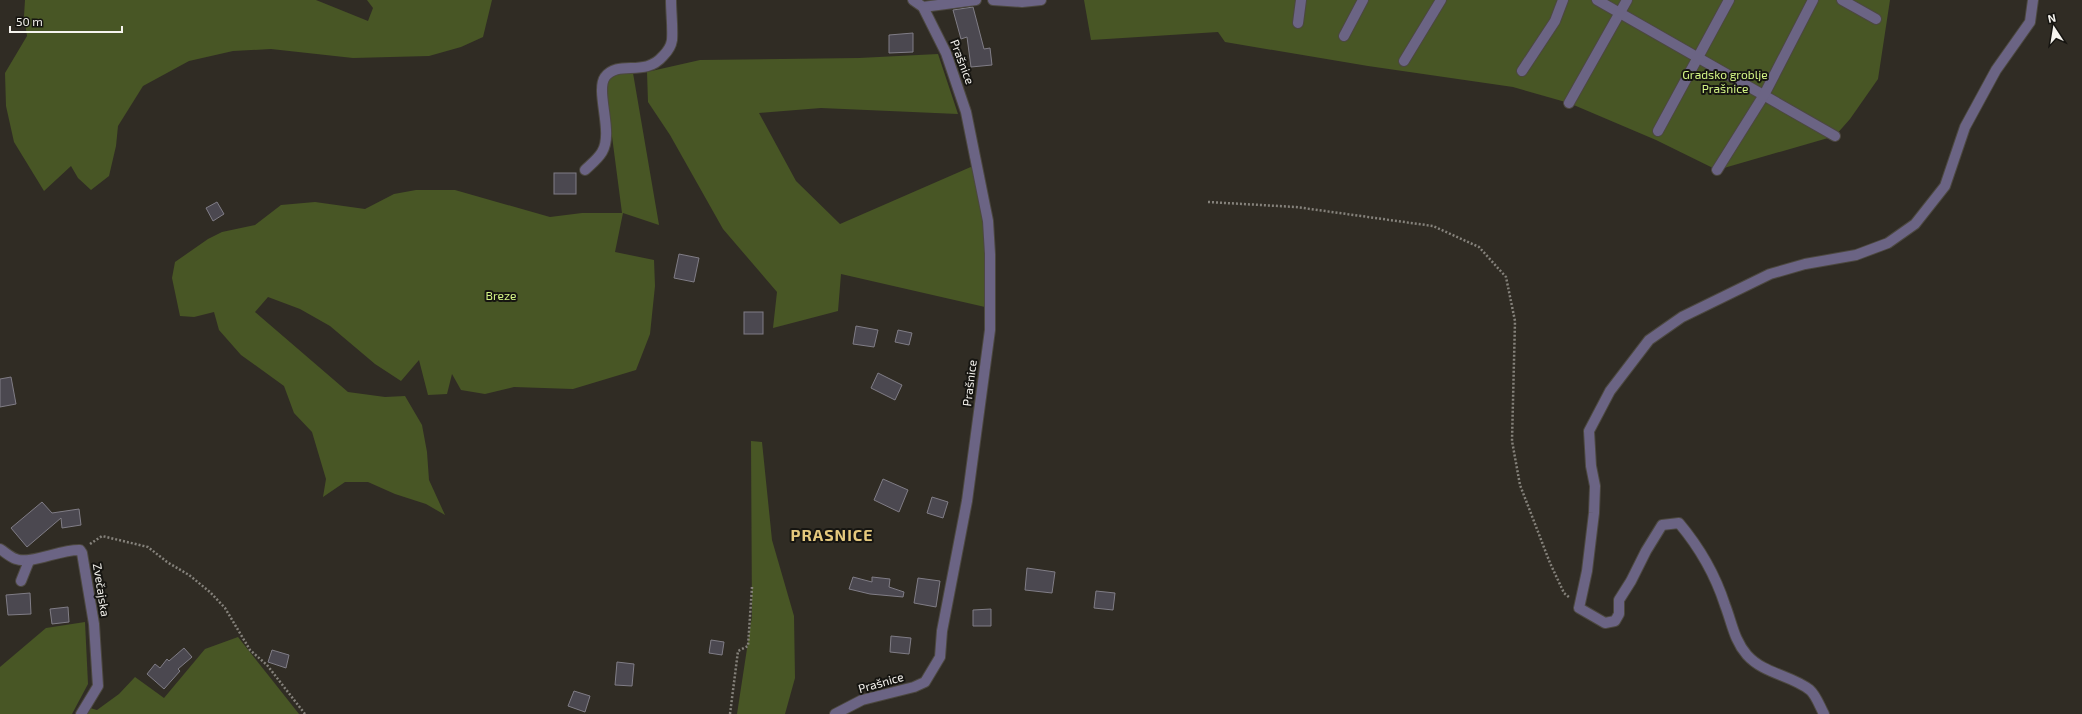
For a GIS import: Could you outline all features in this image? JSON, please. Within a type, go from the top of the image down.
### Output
[{"type":"street","points":[[585,170],[603,152],[606,133],[606,110],[601,89],[605,78],[620,68],[644,68],[654,64],[663,57],[669,49],[672,40],[671,0]]},
{"type":"street","name":"Prašnice","points":[[835,714],[862,700],[914,687],[925,682],[940,657],[942,632],[967,501],[972,454],[981,406],[990,330],[990,254],[988,221],[966,112],[946,53],[923,7],[913,0]]},
{"type":"street","points":[[923,7],[976,0]]},
{"type":"street","points":[[993,0],[1022,2],[1041,0]]},
{"type":"street","points":[[1298,23],[1301,0]]},
{"type":"street","points":[[1344,36],[1363,0]]},
{"type":"street","points":[[1404,61],[1441,0]]},
{"type":"street","points":[[1522,71],[1554,21],[1563,0]]},
{"type":"street","points":[[1597,0],[1835,136]]},
{"type":"street","points":[[1569,103],[1628,0]]},
{"type":"street","points":[[1658,131],[1729,0]]},
{"type":"street","points":[[1717,170],[1764,95],[1813,0]]},
{"type":"street","points":[[1842,0],[1876,18]]},
{"type":"street","points":[[1824,714],[1812,691],[1770,671],[1748,656],[1736,640],[1725,605],[1710,568],[1696,544],[1679,523],[1662,525],[1619,600],[1619,614],[1615,621],[1605,623],[1579,608],[1587,571],[1594,513],[1595,486],[1590,466],[1589,431],[1610,391],[1649,340],[1682,317],[1770,274],[1805,264],[1856,255],[1888,243],[1915,224],[1945,186],[1965,127],[1996,70],[2030,22],[2033,0]]},
{"type":"street","points":[[0,548],[16,559],[29,561],[21,581]]},
{"type":"street","name":"Zvečajska","points":[[29,561],[58,552],[80,550],[82,553],[94,624],[98,686],[81,714]]},
{"type":"path","points":[[1208,202],[1296,207],[1433,226],[1478,247],[1506,277],[1515,321],[1512,441],[1520,485],[1550,563],[1564,593],[1579,608]]},
{"type":"path","points":[[80,550],[102,536],[128,541],[148,547],[167,562],[189,575],[225,608],[250,650],[267,665],[306,714]]},
{"type":"path","points":[[730,714],[738,651],[748,646],[752,587]]},
{"type":"green space","points":[[25,0],[316,0],[368,21],[373,8],[367,0],[492,0],[483,37],[461,47],[429,56],[353,58],[271,49],[233,51],[189,61],[143,86],[118,126],[116,146],[109,176],[91,190],[78,178],[71,166],[44,191],[14,142],[6,106],[5,73],[27,36],[24,16]]},
{"type":"green space","name":"Gradsko groblje Prašnice","points":[[1084,0],[1890,0],[1878,79],[1850,119],[1835,136],[1717,170],[1656,140],[1569,103],[1513,87],[1368,66],[1225,42],[1218,32],[1091,40]]},
{"type":"green space","points":[[938,54],[958,114],[821,108],[759,113],[796,181],[840,224],[973,166],[984,222],[985,307],[841,274],[838,311],[773,328],[777,292],[723,229],[670,135],[648,102],[647,72],[700,60],[859,58]]},
{"type":"green space","name":"Breze","points":[[633,73],[659,225],[623,213],[615,252],[654,260],[655,286],[650,334],[636,370],[573,389],[514,387],[485,394],[461,390],[452,374],[447,394],[428,395],[419,360],[401,381],[375,364],[330,326],[300,309],[268,297],[255,312],[348,392],[385,397],[405,396],[422,425],[427,452],[429,480],[445,515],[426,504],[395,494],[368,482],[345,482],[323,497],[326,479],[312,432],[294,413],[284,386],[241,355],[219,330],[214,312],[194,317],[180,316],[172,278],[175,262],[208,239],[222,232],[255,225],[281,205],[315,202],[365,209],[394,194],[416,190],[455,190],[550,217],[582,213],[622,213],[604,75]]},
{"type":"green space","points":[[751,441],[762,442],[772,540],[794,616],[795,678],[785,714],[737,714],[752,616]]},
{"type":"green space","points":[[85,622],[88,684],[72,714],[0,714],[0,667],[46,628]]},
{"type":"green space","points":[[238,637],[299,714],[86,714],[90,708],[97,710],[119,694],[135,677],[164,698],[205,649]]},
{"type":"building","points":[[973,7],[984,49],[990,48],[992,65],[971,67],[967,37],[961,39],[953,10]]},
{"type":"building","points":[[913,33],[913,52],[889,53],[889,35]]},
{"type":"building","points":[[554,173],[576,173],[576,194],[554,194]]},
{"type":"building","points":[[217,202],[224,214],[213,221],[206,208]]},
{"type":"building","points":[[679,254],[699,258],[694,282],[674,278]]},
{"type":"building","points":[[744,312],[763,312],[763,334],[744,334]]},
{"type":"building","points":[[856,326],[878,330],[874,347],[853,344]]},
{"type":"building","points":[[898,330],[912,333],[909,345],[895,342]]},
{"type":"building","points":[[878,373],[902,385],[895,400],[871,388]]},
{"type":"building","points":[[11,377],[16,404],[0,407],[0,379]]},
{"type":"building","points":[[883,479],[908,490],[899,512],[874,500]]},
{"type":"building","points":[[932,497],[948,502],[943,518],[927,513]]},
{"type":"building","points":[[42,502],[52,513],[79,509],[81,525],[62,528],[61,518],[27,547],[11,528]]},
{"type":"building","points":[[1027,568],[1055,572],[1052,593],[1025,590]]},
{"type":"building","points":[[853,577],[872,582],[872,577],[890,579],[889,587],[904,592],[903,597],[870,594],[849,589]]},
{"type":"building","points":[[918,578],[940,581],[936,607],[914,603]]},
{"type":"building","points":[[1096,591],[1115,593],[1113,610],[1094,608]]},
{"type":"building","points":[[30,593],[31,614],[8,615],[6,595]]},
{"type":"building","points":[[68,607],[69,622],[52,624],[50,609]]},
{"type":"building","points":[[991,609],[991,626],[973,626],[973,610]]},
{"type":"building","points":[[891,636],[911,638],[909,654],[890,652]]},
{"type":"building","points":[[711,640],[724,642],[722,655],[709,653]]},
{"type":"building","points":[[184,648],[192,657],[178,669],[180,671],[164,689],[147,674],[155,664],[160,668],[167,659],[169,661]]},
{"type":"building","points":[[272,650],[289,655],[286,668],[268,662]]},
{"type":"building","points":[[617,662],[634,664],[632,686],[615,685]]},
{"type":"building","points":[[574,691],[590,696],[585,712],[568,706]]},
{"type":"district","name":"PRASNICE","points":[[832,535]]}]
